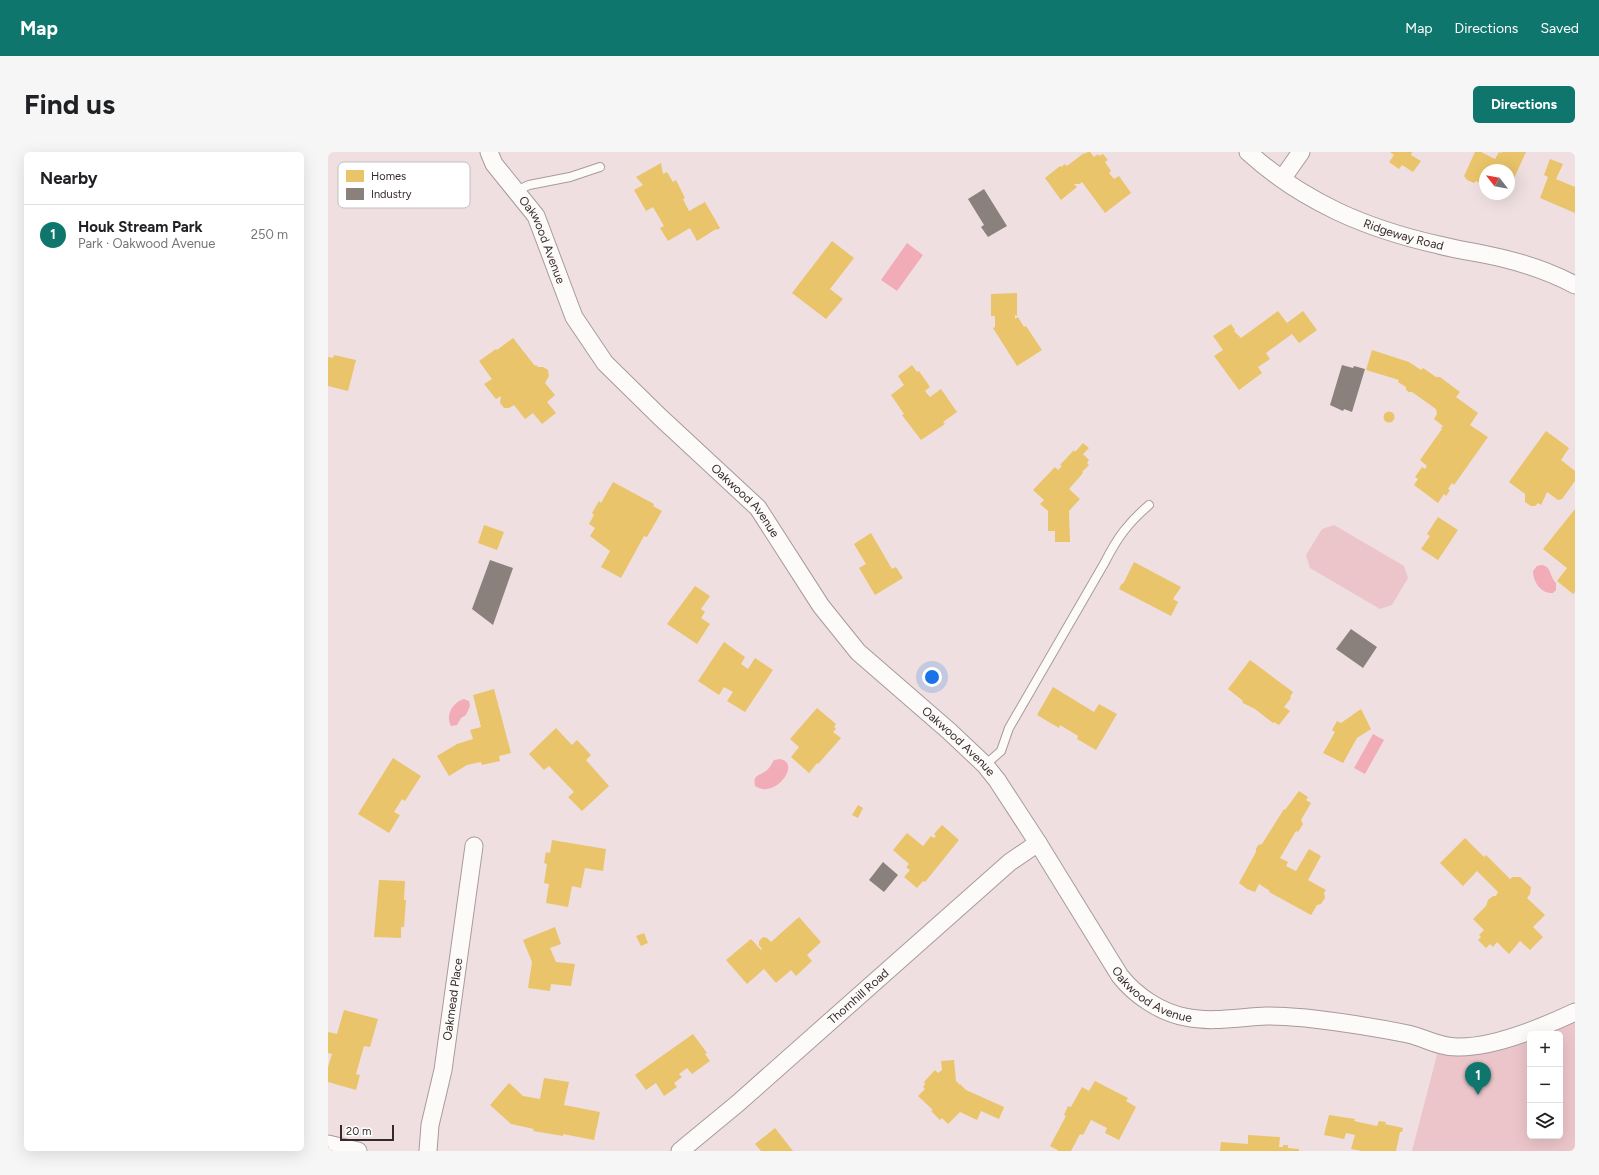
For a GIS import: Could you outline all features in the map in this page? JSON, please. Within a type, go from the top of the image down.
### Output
[{"type":"street","name":"Oakwood Avenue","points":[[489,152],[494,164],[536,216],[574,317],[604,363],[758,508],[821,606],[858,652],[949,730],[985,765],[997,780],[1038,843],[1116,970],[1128,986],[1138,994],[1166,1011],[1199,1020],[1268,1016],[1305,1018],[1409,1034],[1439,1045],[1457,1047],[1478,1046],[1520,1035],[1575,1012]]},
{"type":"street","name":"Ridgeway Road","points":[[1248,152],[1282,179],[1317,203],[1354,220],[1399,236],[1440,246],[1485,254],[1531,267],[1575,285]]},
{"type":"street","points":[[1282,179],[1301,152]]},
{"type":"street","name":"Thornhill Road","points":[[680,1151],[731,1109],[1010,862],[1038,843]]},
{"type":"street","name":"Oakmead Place","points":[[428,1151],[430,1125],[444,1063],[474,846]]},
{"type":"street","points":[[328,1144],[358,1151]]},
{"type":"lane","points":[[516,191],[529,185],[570,177],[600,167]]},
{"type":"lane","points":[[985,765],[1001,750],[1009,728],[1124,528],[1148,505]]},
{"type":"shaded area","points":[[907,243],[923,255],[897,291],[881,280]]},
{"type":"shaded area","points":[[1334,525],[1404,566],[1408,578],[1392,605],[1380,609],[1310,568],[1306,555],[1322,529]]},
{"type":"shaded area","points":[[1541,565],[1549,569],[1556,583],[1556,590],[1553,593],[1545,592],[1538,586],[1534,579],[1533,571],[1537,566]]},
{"type":"shaded area","points":[[464,699],[469,701],[470,706],[466,715],[461,718],[457,725],[451,726],[449,718],[451,710],[456,703]]},
{"type":"shaded area","points":[[1373,734],[1384,740],[1365,774],[1354,768]]},
{"type":"shaded area","points":[[780,759],[786,762],[788,767],[787,773],[778,785],[763,789],[755,786],[754,782],[756,777],[766,771],[774,760]]},
{"type":"shaded area","points":[[1575,1021],[1575,1151],[1412,1151],[1438,1051],[1467,1054],[1505,1048],[1527,1041],[1527,1139],[1563,1139],[1563,1031],[1553,1031]]},
{"type":"building: Homes","points":[[1090,152],[1094,157],[1098,154],[1099,156],[1103,154],[1108,160],[1105,162],[1111,171],[1109,173],[1114,179],[1119,176],[1131,193],[1105,213],[1082,182],[1080,184],[1074,184],[1077,187],[1061,200],[1045,178],[1060,166],[1061,167],[1065,164],[1067,166],[1084,153]]},
{"type":"building: Homes","points":[[1390,152],[1412,152],[1411,155],[1421,161],[1413,172],[1402,165],[1399,169],[1389,162],[1394,155]]},
{"type":"building: Homes","points":[[1475,152],[1481,152],[1495,159],[1499,152],[1526,152],[1515,176],[1515,164],[1479,164],[1479,183],[1476,181],[1474,183],[1467,180],[1464,176]]},
{"type":"building: Homes","points":[[1550,159],[1563,164],[1556,179],[1575,187],[1575,213],[1540,198],[1548,177],[1544,175]]},
{"type":"building: Homes","points":[[661,163],[663,174],[667,172],[673,182],[676,180],[685,198],[683,199],[689,211],[705,202],[720,228],[697,241],[690,228],[668,241],[660,228],[664,226],[653,207],[646,211],[634,190],[643,185],[636,177]]},
{"type":"building: Homes","points":[[832,241],[854,258],[830,289],[843,299],[826,319],[792,293]]},
{"type":"building: Homes","points":[[1017,293],[1017,316],[1015,315],[1015,319],[1018,317],[1024,327],[1026,326],[1042,350],[1017,366],[993,328],[995,327],[995,316],[991,316],[991,294]]},
{"type":"building: Homes","points":[[1278,311],[1287,323],[1303,311],[1317,330],[1299,343],[1292,334],[1266,353],[1270,359],[1258,367],[1262,373],[1239,390],[1214,356],[1223,350],[1213,336],[1231,324],[1235,330],[1234,331],[1241,338]]},
{"type":"building: Homes","points":[[513,338],[535,366],[543,367],[548,370],[549,376],[545,383],[555,395],[547,402],[556,413],[542,424],[533,413],[525,419],[514,405],[509,408],[504,408],[500,403],[501,396],[496,399],[484,384],[492,379],[479,361]]},
{"type":"building: Homes","points":[[1372,350],[1409,362],[1421,370],[1423,368],[1436,377],[1440,377],[1460,392],[1456,397],[1478,413],[1470,425],[1488,437],[1454,485],[1452,483],[1446,496],[1444,494],[1438,503],[1414,485],[1418,479],[1415,477],[1422,467],[1425,469],[1427,466],[1420,460],[1443,426],[1434,419],[1437,414],[1436,409],[1412,392],[1406,390],[1406,387],[1398,382],[1399,380],[1366,370]]},
{"type":"building: Homes","points":[[334,355],[356,360],[348,391],[328,386],[328,357],[333,358]]},
{"type":"building: Homes","points":[[912,365],[917,372],[919,371],[930,387],[925,391],[930,397],[941,389],[957,412],[943,422],[945,424],[921,440],[902,415],[904,414],[891,395],[904,385],[898,376]]},
{"type":"building: Homes","points":[[1387,412],[1391,412],[1393,413],[1393,421],[1387,422],[1384,419],[1384,415]]},
{"type":"building: Homes","points":[[1546,431],[1569,448],[1561,460],[1575,471],[1575,481],[1562,499],[1558,500],[1547,492],[1541,505],[1538,503],[1535,506],[1531,506],[1525,502],[1525,494],[1509,482]]},
{"type":"building: Homes","points":[[1083,443],[1089,448],[1083,454],[1089,460],[1087,463],[1089,465],[1069,489],[1080,499],[1069,511],[1070,542],[1055,542],[1055,531],[1048,531],[1048,511],[1040,504],[1044,500],[1033,490],[1055,467],[1058,470],[1062,466],[1060,465]]},
{"type":"building: Homes","points":[[613,482],[654,504],[653,506],[662,511],[647,537],[644,536],[621,578],[601,567],[610,551],[590,536],[595,528],[589,524],[594,515],[592,513],[599,501],[601,503]]},
{"type":"building: Homes","points":[[1575,509],[1575,592],[1573,594],[1557,581],[1567,568],[1543,549]]},
{"type":"building: Homes","points":[[1438,517],[1458,530],[1438,560],[1421,549],[1430,536],[1427,534]]},
{"type":"building: Homes","points":[[484,525],[504,532],[497,550],[478,543]]},
{"type":"building: Homes","points":[[871,533],[892,569],[896,567],[903,578],[875,595],[859,568],[866,564],[854,544]]},
{"type":"building: Homes","points":[[1134,562],[1181,587],[1173,599],[1178,602],[1171,616],[1119,589]]},
{"type":"building: Homes","points":[[695,586],[710,596],[701,609],[705,612],[701,618],[710,624],[697,644],[667,624]]},
{"type":"building: Homes","points":[[724,642],[745,657],[741,664],[748,669],[755,658],[773,670],[745,712],[727,701],[733,692],[724,687],[719,695],[698,681]]},
{"type":"building: Homes","points":[[1250,660],[1293,692],[1290,697],[1291,698],[1284,707],[1290,711],[1279,725],[1274,722],[1273,723],[1255,709],[1243,703],[1242,700],[1228,689]]},
{"type":"building: Homes","points":[[1053,687],[1094,712],[1099,704],[1117,714],[1096,750],[1077,739],[1078,736],[1060,725],[1059,728],[1037,715]]},
{"type":"building: Homes","points":[[494,689],[511,753],[499,756],[500,761],[482,765],[481,762],[467,765],[449,776],[437,756],[457,744],[473,739],[470,730],[481,727],[473,695]]},
{"type":"building: Homes","points":[[817,708],[836,724],[834,727],[836,729],[833,732],[841,738],[809,773],[791,757],[799,747],[790,739]]},
{"type":"building: Homes","points":[[1361,709],[1371,729],[1357,738],[1343,763],[1323,753],[1335,732],[1332,730],[1337,721],[1341,723]]},
{"type":"building: Homes","points":[[556,728],[572,745],[577,740],[591,755],[586,760],[609,786],[582,811],[568,797],[574,792],[549,766],[544,770],[529,754]]},
{"type":"building: Homes","points":[[393,758],[421,776],[405,801],[402,799],[394,812],[400,815],[389,833],[358,814]]},
{"type":"building: Homes","points":[[1299,791],[1308,797],[1306,800],[1311,803],[1301,820],[1303,824],[1298,832],[1296,831],[1280,858],[1288,862],[1286,866],[1296,871],[1309,849],[1321,856],[1308,880],[1326,890],[1324,893],[1325,898],[1321,904],[1317,905],[1311,915],[1269,892],[1270,891],[1259,884],[1255,892],[1247,889],[1239,883],[1256,852],[1258,845],[1262,844],[1284,809],[1285,810]]},
{"type":"building: Homes","points":[[858,805],[863,808],[858,818],[852,815]]},
{"type":"building: Homes","points":[[942,825],[959,840],[925,882],[923,881],[917,888],[904,877],[910,870],[906,867],[909,864],[893,850],[907,833],[923,846],[931,836],[934,838],[936,836],[934,834]]},
{"type":"building: Homes","points":[[1465,838],[1484,857],[1486,855],[1510,879],[1513,877],[1520,877],[1531,887],[1530,894],[1527,898],[1545,915],[1533,927],[1543,937],[1530,950],[1520,941],[1509,954],[1497,942],[1493,947],[1490,944],[1486,948],[1478,940],[1481,937],[1479,935],[1484,930],[1473,919],[1486,906],[1488,900],[1493,896],[1496,896],[1498,892],[1477,871],[1463,886],[1440,863]]},
{"type":"building: Homes","points":[[552,840],[606,849],[603,871],[585,868],[581,888],[572,886],[568,907],[546,903],[549,884],[544,883],[547,864],[544,863],[546,852],[550,853]]},
{"type":"building: Homes","points":[[379,880],[405,881],[404,900],[406,900],[404,927],[401,927],[401,938],[374,937]]},
{"type":"building: Homes","points":[[799,917],[821,942],[807,955],[812,961],[796,976],[791,970],[776,983],[764,969],[747,984],[726,960],[751,939],[761,950],[759,941],[763,937],[767,938],[771,942]]},
{"type":"building: Homes","points":[[555,927],[561,944],[550,948],[556,962],[575,964],[571,986],[551,984],[550,991],[528,988],[532,962],[523,940]]},
{"type":"building: Homes","points":[[644,933],[648,943],[641,946],[636,936]]},
{"type":"building: Homes","points":[[344,1010],[378,1019],[370,1047],[364,1046],[356,1074],[360,1075],[356,1090],[328,1082],[328,1067],[332,1054],[328,1053],[328,1032],[337,1034]]},
{"type":"building: Homes","points":[[693,1034],[707,1053],[705,1054],[710,1061],[692,1074],[687,1068],[679,1074],[682,1077],[674,1083],[677,1087],[664,1096],[656,1083],[646,1090],[635,1075]]},
{"type":"building: Homes","points":[[954,1060],[956,1081],[960,1085],[966,1090],[1004,1107],[999,1119],[981,1111],[977,1120],[960,1112],[948,1124],[942,1118],[940,1120],[931,1111],[933,1110],[918,1096],[925,1089],[923,1087],[925,1084],[924,1082],[935,1070],[938,1073],[942,1070],[941,1061]]},
{"type":"building: Homes","points":[[544,1078],[569,1082],[564,1105],[600,1112],[594,1140],[563,1134],[563,1136],[533,1131],[534,1129],[511,1124],[490,1105],[509,1083],[523,1096],[540,1099]]},
{"type":"building: Homes","points":[[1095,1081],[1128,1098],[1126,1101],[1136,1107],[1119,1140],[1105,1133],[1107,1128],[1091,1120],[1083,1135],[1080,1134],[1071,1151],[1059,1151],[1050,1146],[1066,1116],[1064,1115],[1068,1106],[1071,1107],[1082,1087],[1089,1091]]},
{"type":"building: Homes","points":[[1329,1115],[1355,1119],[1354,1121],[1377,1126],[1379,1121],[1386,1122],[1385,1124],[1403,1128],[1402,1132],[1400,1132],[1396,1151],[1362,1151],[1351,1149],[1355,1135],[1346,1133],[1344,1139],[1324,1135]]},
{"type":"building: Homes","points":[[775,1128],[793,1151],[761,1151],[755,1144]]},
{"type":"building: Homes","points":[[1248,1135],[1280,1137],[1279,1147],[1288,1145],[1288,1148],[1299,1149],[1299,1151],[1220,1151],[1221,1142],[1248,1144]]},
{"type":"building: Industry","points":[[984,189],[1007,226],[988,237],[981,227],[984,225],[968,199]]},
{"type":"building: Industry","points":[[1342,365],[1365,369],[1352,412],[1344,409],[1343,411],[1330,405]]},
{"type":"building: Industry","points":[[490,560],[513,568],[493,625],[472,609]]},
{"type":"building: Industry","points":[[1351,629],[1377,647],[1363,668],[1336,649]]},
{"type":"building: Industry","points":[[883,862],[898,875],[884,892],[869,880]]},
{"type":"place","name":"Houk Stream Park","points":[[1478,1095]]}]
